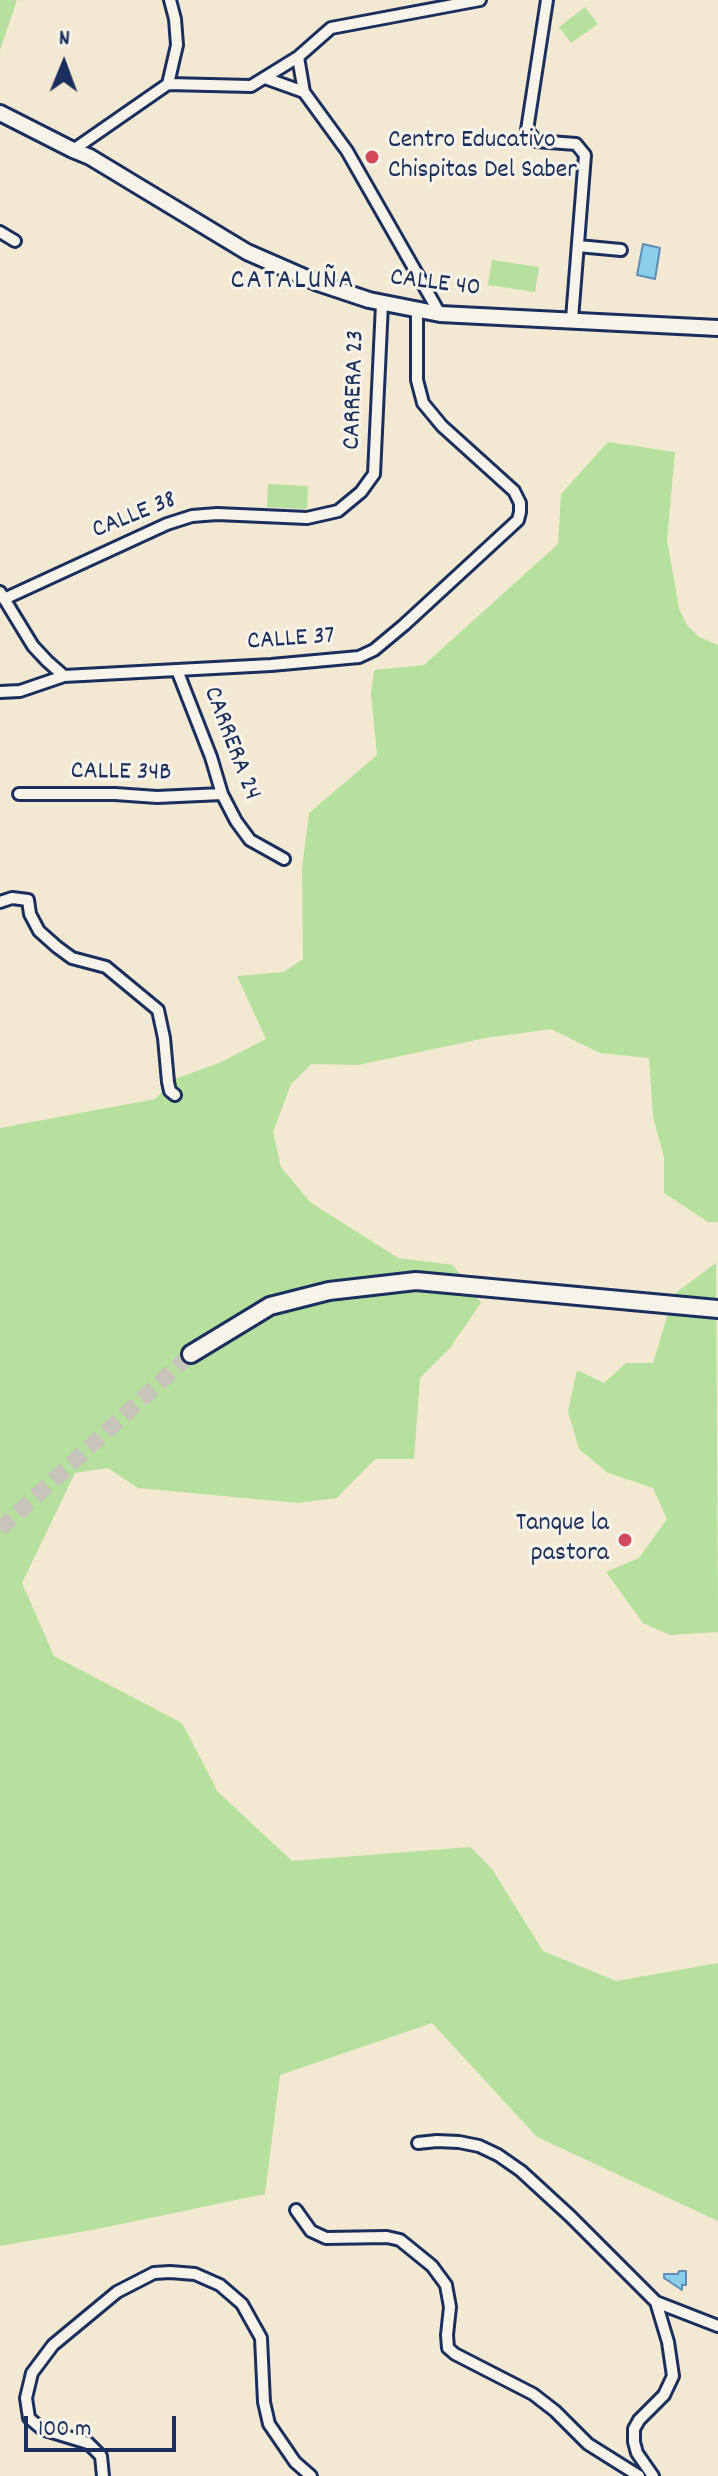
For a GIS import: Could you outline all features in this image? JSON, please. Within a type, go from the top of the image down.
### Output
[{"type":"main road","points":[[191,1354],[270,1306],[329,1291],[392,1283],[416,1281],[718,1309]]},
{"type":"street","points":[[168,84],[177,45],[170,0]]},
{"type":"street","points":[[73,150],[168,84],[251,86],[298,57],[331,28],[480,0]]},
{"type":"street","points":[[547,0],[527,130],[536,141],[576,144],[585,155],[572,319]]},
{"type":"street","points":[[298,57],[304,92],[347,151],[440,314]]},
{"type":"street","points":[[265,78],[304,92]]},
{"type":"street","name":"CALLE 40","points":[[0,113],[90,157],[247,252],[318,283],[382,304],[440,314],[718,328]]},
{"type":"street","points":[[0,232],[15,241]]},
{"type":"street","points":[[578,246],[621,250]]},
{"type":"street","name":"CARRERA 23","points":[[338,511],[361,492],[374,474],[382,304]]},
{"type":"street","name":"CALLE 37","points":[[0,692],[20,691],[64,676],[359,657],[374,650],[518,520],[520,503],[514,491],[442,426],[423,403],[417,380],[417,310]]},
{"type":"street","name":"CALLE 38","points":[[2,596],[192,516],[217,514],[307,518],[338,511]]},
{"type":"street","points":[[2,596],[33,646],[64,676]]},
{"type":"street","name":"CARRERA 24","points":[[177,670],[222,794],[236,821],[250,840],[284,859]]},
{"type":"street","name":"CALLE 34B","points":[[19,794],[157,797],[222,794]]},
{"type":"street","points":[[0,902],[12,898],[28,900],[30,914],[39,931],[57,947],[72,958],[106,967],[158,1010],[168,1082],[170,1091],[175,1095]]},
{"type":"street","points":[[418,2143],[459,2142],[479,2146],[498,2155],[521,2171],[570,2216],[656,2302],[718,2326]]},
{"type":"street","points":[[296,2210],[311,2231],[326,2238],[387,2237],[400,2240],[432,2266],[446,2285],[450,2307],[448,2348],[533,2394],[588,2444],[639,2476]]},
{"type":"street","points":[[103,2476],[101,2456],[88,2443],[42,2429],[29,2418],[28,2384],[32,2373],[53,2345],[117,2292],[154,2273],[170,2272],[195,2274],[220,2285],[242,2304],[261,2338],[264,2402],[269,2424],[295,2462],[311,2476]]},
{"type":"street","points":[[653,2476],[637,2453],[634,2429],[664,2395],[673,2376],[668,2342],[656,2302]]},
{"type":"green space","points":[[0,0],[17,0],[0,50]]},
{"type":"green space","points":[[585,7],[598,24],[571,43],[559,27]]},
{"type":"green space","points":[[492,260],[539,267],[535,292],[488,285]]},
{"type":"green space","points":[[608,442],[675,452],[667,540],[679,608],[686,624],[699,637],[718,645],[718,1222],[708,1222],[664,1193],[664,1157],[653,1117],[649,1058],[600,1053],[551,1029],[486,1038],[358,1065],[311,1064],[291,1084],[273,1132],[281,1167],[310,1202],[398,1258],[453,1265],[481,1303],[450,1348],[420,1378],[414,1459],[375,1459],[337,1498],[298,1503],[138,1488],[108,1468],[75,1473],[22,1583],[54,1656],[182,1723],[218,1792],[292,1861],[470,1847],[492,1869],[543,1951],[616,1981],[718,1963],[718,2221],[537,2137],[432,2023],[280,2075],[265,2194],[0,2246],[0,1128],[155,1099],[175,1079],[219,1063],[266,1039],[237,976],[284,972],[303,959],[302,869],[309,813],[377,755],[371,694],[374,670],[424,665],[558,544],[561,494]]},
{"type":"green space","points":[[268,484],[308,486],[307,509],[267,507]]},
{"type":"green space","points":[[716,1263],[718,1632],[670,1635],[643,1623],[606,1572],[639,1558],[667,1519],[653,1488],[608,1473],[579,1449],[568,1411],[577,1370],[604,1383],[626,1363],[653,1363],[674,1294]]},
{"type":"water","points":[[643,244],[660,248],[655,279],[637,275]]},
{"type":"water","points":[[679,2271],[686,2271],[686,2285],[682,2285],[682,2290],[664,2278],[664,2274],[678,2274]]},
{"type":"tunnel","points":[[0,1529],[191,1354]]},
{"type":"place","name":"Centro Educativo Chispitas Del Saber","points":[[372,157]]},
{"type":"place","name":"Tanque la pastora","points":[[625,1540]]},
{"type":"district","name":"CATALUÑA","points":[[293,283]]}]
